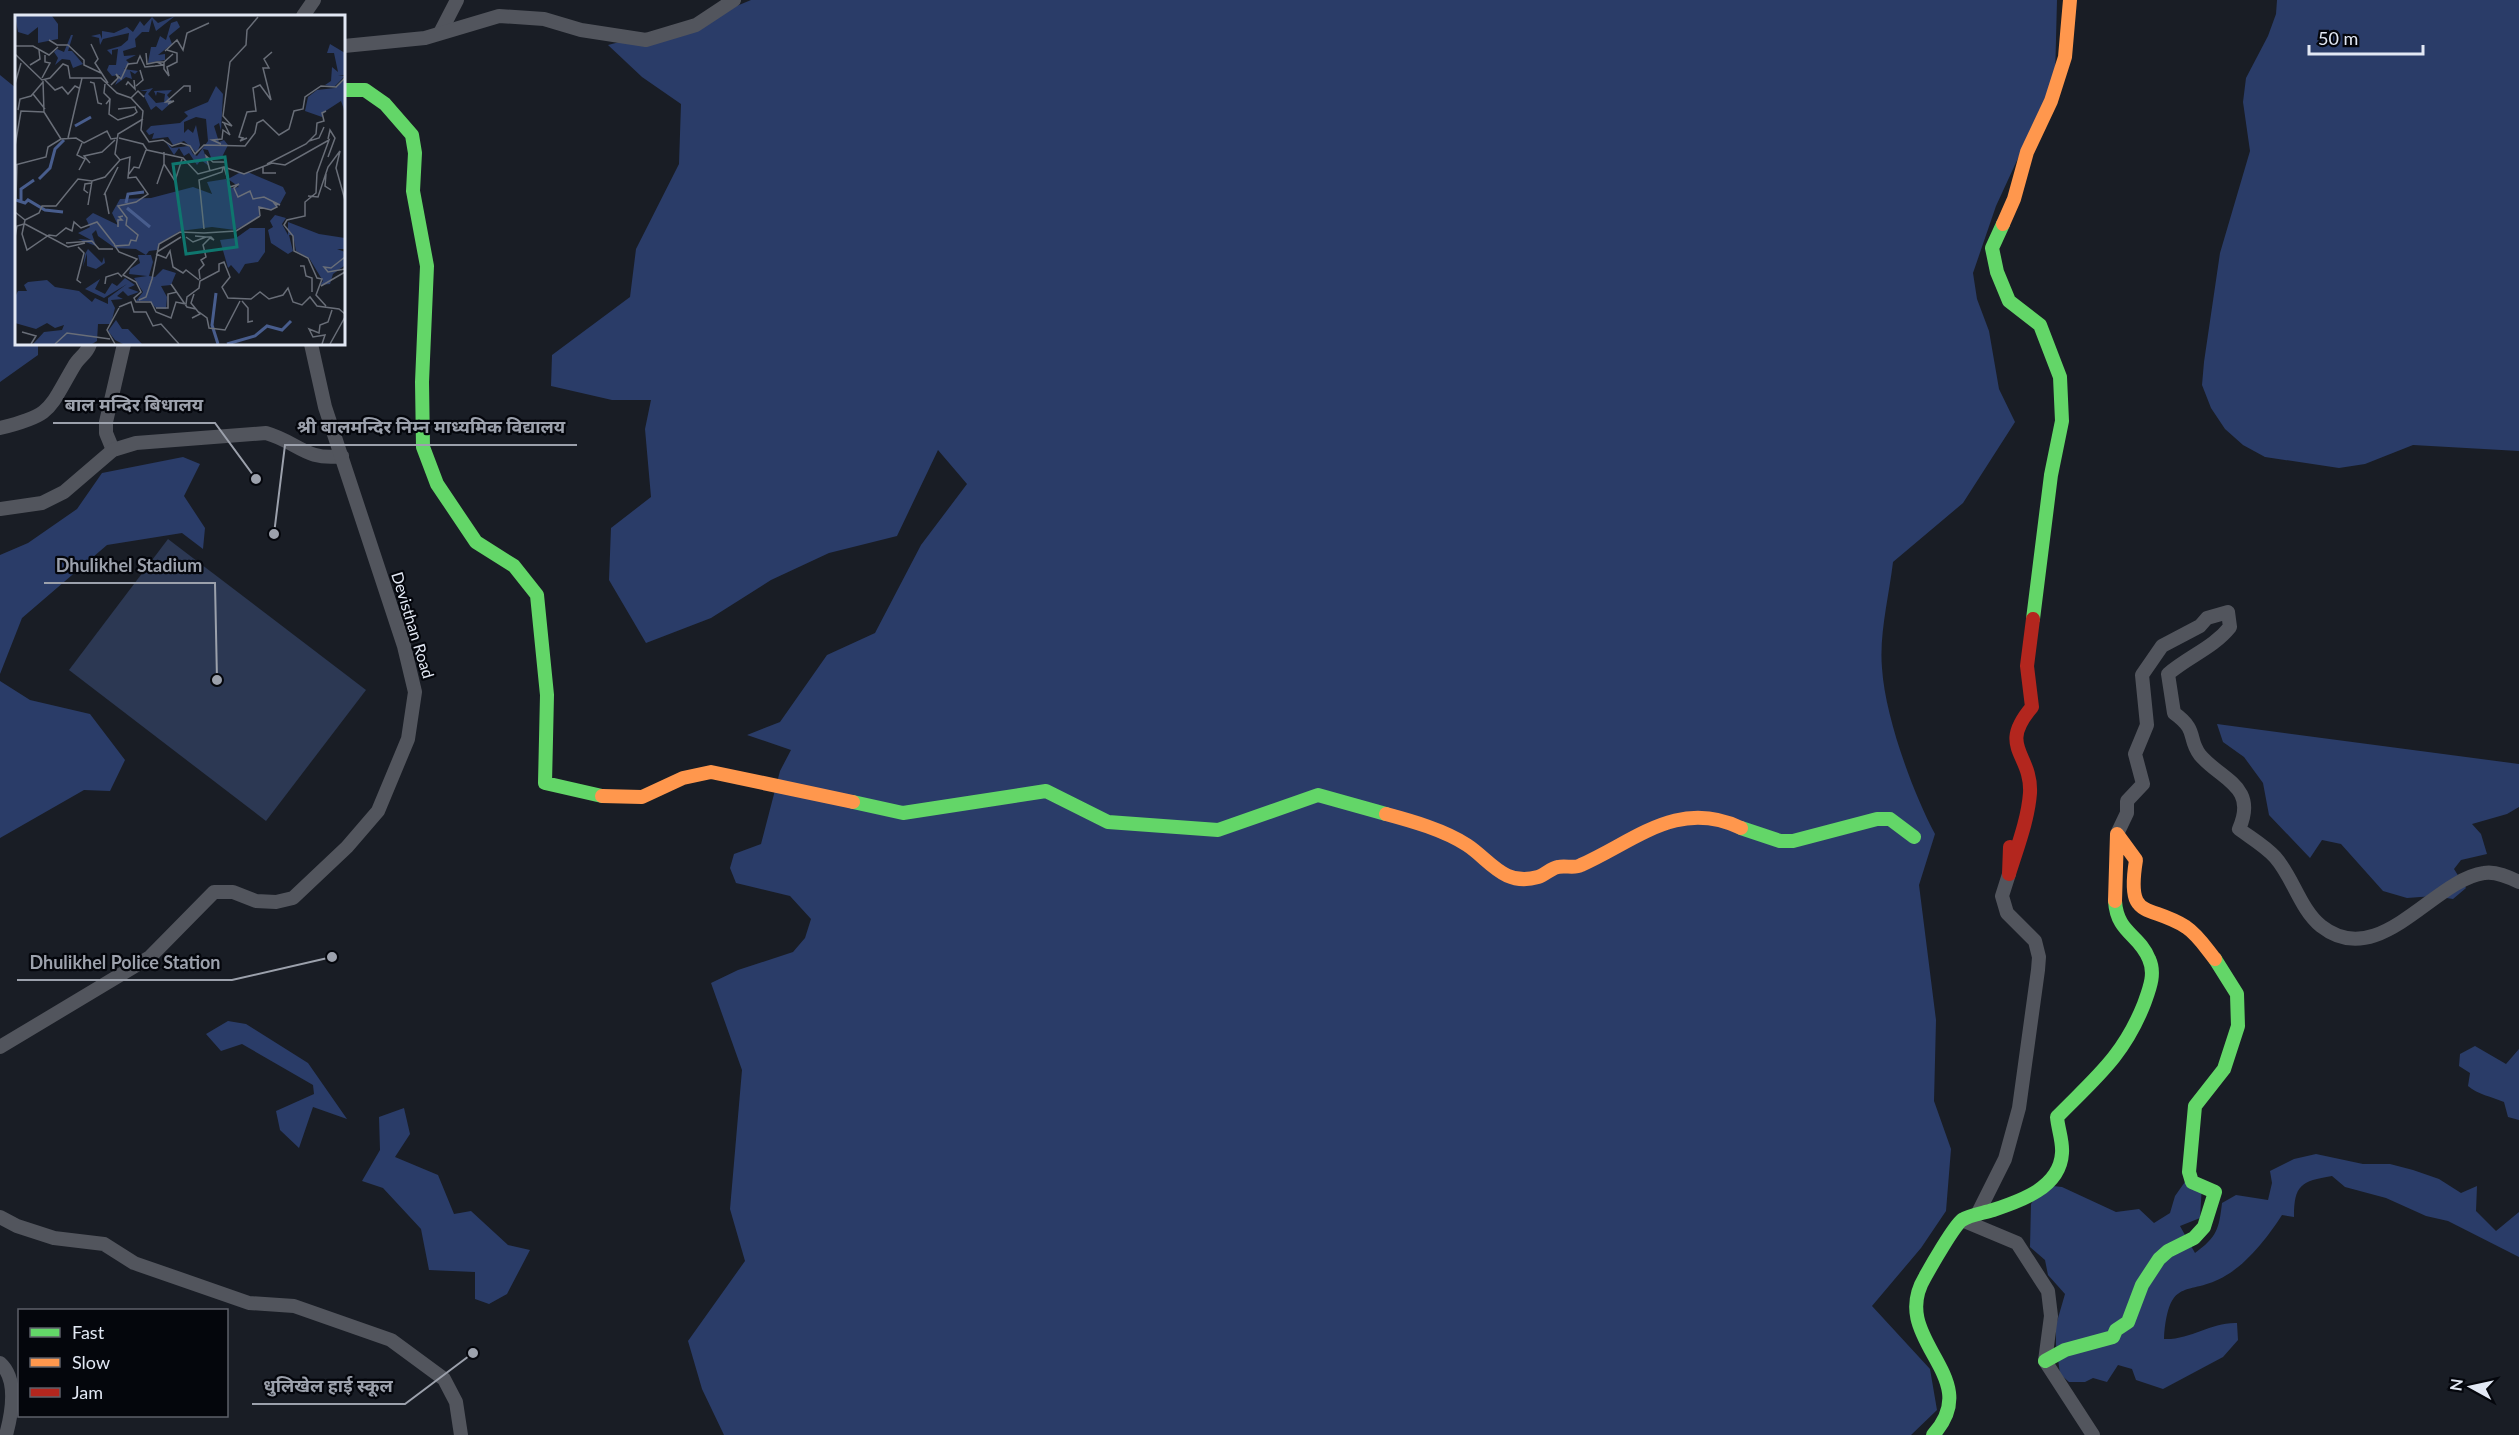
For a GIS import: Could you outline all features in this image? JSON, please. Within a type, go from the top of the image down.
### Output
[{"type":"street","points":[[304,15],[314,0]]},
{"type":"street","points":[[440,33],[457,0]]},
{"type":"street","points":[[345,46],[425,38],[500,16],[544,19],[581,30],[646,40],[696,25],[734,0]]},
{"type":"street","points":[[1977,1215],[2005,1159],[2019,1108],[2038,970],[2039,957],[2035,941],[2007,913],[2002,896],[2027,818],[2031,777],[2015,739],[2018,725],[2032,707],[2027,666],[2051,475],[2062,421],[2060,377],[2040,325],[2009,301],[1997,272],[1992,248],[2014,199],[2027,152],[2051,101],[2066,57],[2070,0]]},
{"type":"street","points":[[345,90],[365,90],[393,112],[412,135],[415,153],[413,191],[427,266],[426,333],[422,382],[423,447],[437,484],[476,542],[514,566],[537,595],[542,667],[546,678],[542,751],[545,783],[564,790],[640,797],[693,772],[711,772],[903,813],[1046,791],[1108,822],[1218,830],[1281,806],[1318,795],[1412,821],[1467,845],[1492,868],[1515,878],[1537,877],[1558,867],[1578,867],[1661,822],[1678,820],[1723,819],[1754,833],[1793,841],[1877,819],[1890,819],[1914,837]]},
{"type":"street","points":[[0,428],[36,418],[50,407],[89,345]]},
{"type":"street","points":[[113,450],[106,433],[106,422],[124,345]]},
{"type":"street","name":"Devisthan Road","points":[[0,1047],[150,957],[214,892],[233,892],[256,901],[276,902],[293,898],[347,847],[378,810],[408,739],[416,692],[404,646],[325,407],[311,345]]},
{"type":"street","points":[[0,509],[42,503],[64,492],[113,450],[136,443],[266,433],[285,438],[310,456],[342,456]]},
{"type":"street","points":[[1933,1435],[1947,1419],[1949,1392],[1938,1357],[1925,1337],[1914,1311],[1914,1299],[1962,1220],[2016,1203],[2037,1192],[2053,1178],[2063,1156],[2057,1117],[2119,1054],[2146,1000],[2153,970],[2144,947],[2128,934],[2120,923],[2115,910],[2114,892],[2117,877],[2117,834],[2127,813],[2127,801],[2143,784],[2135,754],[2147,725],[2142,675],[2162,646],[2200,626],[2207,618],[2228,612],[2230,627],[2216,644],[2208,646],[2194,658],[2186,659],[2168,674],[2174,712],[2187,722],[2201,756],[2232,779],[2237,787],[2244,803],[2244,819],[2239,829],[2276,857],[2320,925],[2340,936],[2362,937],[2395,927],[2466,878],[2485,873],[2497,873],[2519,882]]},
{"type":"street","points":[[2045,1361],[2065,1350],[2113,1337],[2116,1330],[2128,1322],[2136,1297],[2154,1265],[2167,1251],[2202,1231],[2209,1221],[2214,1202],[2215,1192],[2192,1182],[2186,1167],[2196,1123],[2195,1106],[2219,1078],[2232,1049],[2238,1026],[2237,994],[2229,978],[2190,930],[2166,917],[2149,913],[2138,904],[2132,888],[2136,860],[2117,834]]},
{"type":"street","points":[[2009,874],[2010,846]]},
{"type":"street","points":[[0,1217],[16,1226],[54,1238],[105,1244],[134,1263],[249,1303],[294,1306],[391,1340],[444,1379],[456,1402],[461,1435]]},
{"type":"street","points":[[1962,1220],[2017,1243],[2048,1291],[2051,1316],[2045,1361],[2093,1435]]},
{"type":"street","points":[[0,1363],[8,1370],[11,1386],[6,1435]]},
{"type":"shaded area","points":[[751,0],[2057,0],[2055,78],[1996,206],[1973,273],[1977,299],[1989,331],[1999,389],[2015,422],[1963,503],[1893,562],[1883,628],[1881,655],[1888,708],[1917,797],[1935,834],[1919,885],[1936,1020],[1934,1101],[1951,1149],[1946,1211],[1921,1248],[1872,1306],[1930,1369],[1937,1410],[1911,1435],[724,1435],[702,1389],[688,1341],[745,1261],[730,1209],[742,1070],[711,983],[738,970],[793,952],[805,938],[811,919],[790,896],[736,883],[730,868],[734,854],[761,844],[780,771],[791,750],[747,735],[780,722],[827,655],[875,633],[921,545],[967,484],[938,450],[897,536],[829,553],[771,580],[711,618],[646,643],[609,580],[611,528],[651,497],[645,429],[651,400],[612,400],[551,386],[552,355],[630,297],[636,249],[679,164],[681,104],[642,77],[608,45],[703,20]]},
{"type":"shaded area","points":[[2277,0],[2519,0],[2519,451],[2413,445],[2365,464],[2339,468],[2265,457],[2243,445],[2225,429],[2211,408],[2202,385],[2204,362],[2220,253],[2250,151],[2243,102],[2246,78],[2268,36],[2276,14]]},
{"type":"shaded area","points":[[0,75],[15,87],[15,345],[38,345],[38,355],[0,382]]},
{"type":"shaded area","points":[[183,457],[200,464],[184,496],[205,528],[203,549],[182,533],[107,545],[22,618],[0,674],[0,555],[28,543],[77,509],[102,473]]},
{"type":"shaded area","points":[[168,539],[366,690],[266,821],[69,670]]},
{"type":"shaded area","points":[[0,681],[30,700],[90,714],[125,760],[110,791],[84,790],[0,838]]},
{"type":"shaded area","points":[[2217,724],[2519,764],[2519,807],[2507,814],[2472,824],[2481,834],[2487,854],[2461,860],[2454,869],[2466,888],[2453,899],[2434,896],[2407,898],[2383,891],[2341,844],[2322,840],[2310,858],[2269,815],[2263,783],[2244,757],[2223,742]]},
{"type":"shaded area","points":[[228,1021],[246,1024],[308,1063],[347,1119],[313,1107],[299,1148],[280,1130],[276,1111],[314,1094],[313,1085],[242,1044],[221,1051],[206,1034]]},
{"type":"shaded area","points":[[2475,1046],[2506,1064],[2519,1049],[2519,1120],[2508,1117],[2504,1102],[2468,1086],[2470,1073],[2459,1066],[2460,1054]]},
{"type":"shaded area","points":[[404,1108],[410,1134],[395,1157],[438,1175],[454,1214],[471,1211],[508,1245],[530,1250],[507,1294],[489,1304],[475,1299],[475,1272],[429,1270],[421,1229],[383,1188],[362,1181],[380,1150],[379,1117]]},
{"type":"shaded area","points":[[2316,1154],[2363,1164],[2390,1164],[2413,1170],[2439,1179],[2461,1193],[2477,1186],[2476,1211],[2496,1231],[2519,1212],[2519,1257],[2448,1221],[2426,1216],[2386,1198],[2345,1187],[2332,1176],[2313,1180],[2301,1186],[2298,1191],[2294,1217],[2282,1215],[2259,1246],[2237,1268],[2216,1281],[2176,1295],[2171,1304],[2164,1339],[2174,1339],[2218,1325],[2237,1323],[2238,1340],[2223,1357],[2163,1389],[2136,1380],[2132,1369],[2118,1365],[2107,1382],[2093,1378],[2085,1382],[2069,1382],[2060,1374],[2056,1325],[2065,1294],[2048,1275],[2045,1260],[2030,1247],[2031,1204],[2044,1185],[2062,1187],[2116,1212],[2139,1209],[2154,1223],[2170,1213],[2175,1196],[2187,1179],[2202,1185],[2200,1218],[2180,1226],[2195,1253],[2216,1232],[2222,1203],[2236,1195],[2268,1200],[2272,1183],[2270,1171],[2294,1159]]},
{"type":"traffic: fast","points":[[345,90],[365,90],[385,104],[412,135],[415,153],[413,191],[427,266],[422,382],[423,447],[437,484],[476,542],[514,566],[537,595],[547,695],[545,783],[602,796]]},
{"type":"traffic: fast","points":[[2003,224],[1992,248],[1997,272],[2009,301],[2040,325],[2060,377],[2062,421],[2051,475],[2033,619]]},
{"type":"traffic: fast","points":[[853,802],[903,813],[1046,791],[1108,822],[1218,830],[1318,795],[1386,814]]},
{"type":"traffic: fast","points":[[1741,828],[1780,841],[1793,841],[1877,819],[1890,819],[1914,837]]},
{"type":"traffic: fast","points":[[1933,1435],[1947,1414],[1949,1394],[1944,1376],[1918,1320],[1917,1299],[1925,1277],[1948,1238],[1962,1220],[2026,1197],[2046,1184],[2054,1175],[2060,1165],[2062,1153],[2057,1117],[2117,1053],[2136,1022],[2148,993],[2152,976],[2149,959],[2140,944],[2124,927],[2115,901]]},
{"type":"traffic: fast","points":[[2045,1361],[2065,1350],[2113,1337],[2116,1330],[2128,1322],[2142,1285],[2159,1259],[2168,1251],[2194,1238],[2204,1227],[2215,1192],[2192,1182],[2189,1172],[2195,1106],[2224,1069],[2238,1026],[2237,994],[2215,959]]},
{"type":"traffic: slow","points":[[2003,224],[2014,199],[2027,152],[2051,101],[2065,57],[2070,0]]},
{"type":"traffic: slow","points":[[602,796],[642,797],[683,778],[711,772],[853,802]]},
{"type":"traffic: slow","points":[[1386,814],[1438,830],[1467,845],[1498,870],[1516,878],[1526,879],[1541,876],[1555,868],[1578,866],[1658,826],[1677,820],[1697,818],[1718,820],[1741,828]]},
{"type":"traffic: slow","points":[[2115,901],[2117,834],[2136,860],[2134,893],[2137,902],[2143,908],[2186,927],[2215,959]]},
{"type":"traffic: jam","points":[[2010,847],[2009,874],[2025,824],[2030,793],[2026,768],[2017,742],[2017,732],[2032,707],[2027,666],[2033,619]]},
{"type":"place","name":"बाल मन्दिर बिधालय","points":[[256,479]]},
{"type":"place","name":"श्री बालमन्दिर निम्न माध्यमिक विद्यालय","points":[[274,534]]},
{"type":"place","name":"Dhulikhel Stadium","points":[[217,680]]},
{"type":"place","name":"Dhulikhel Police Station","points":[[332,957]]},
{"type":"place","name":"धुलिखेल हाई स्कूल","points":[[473,1353]]}]
